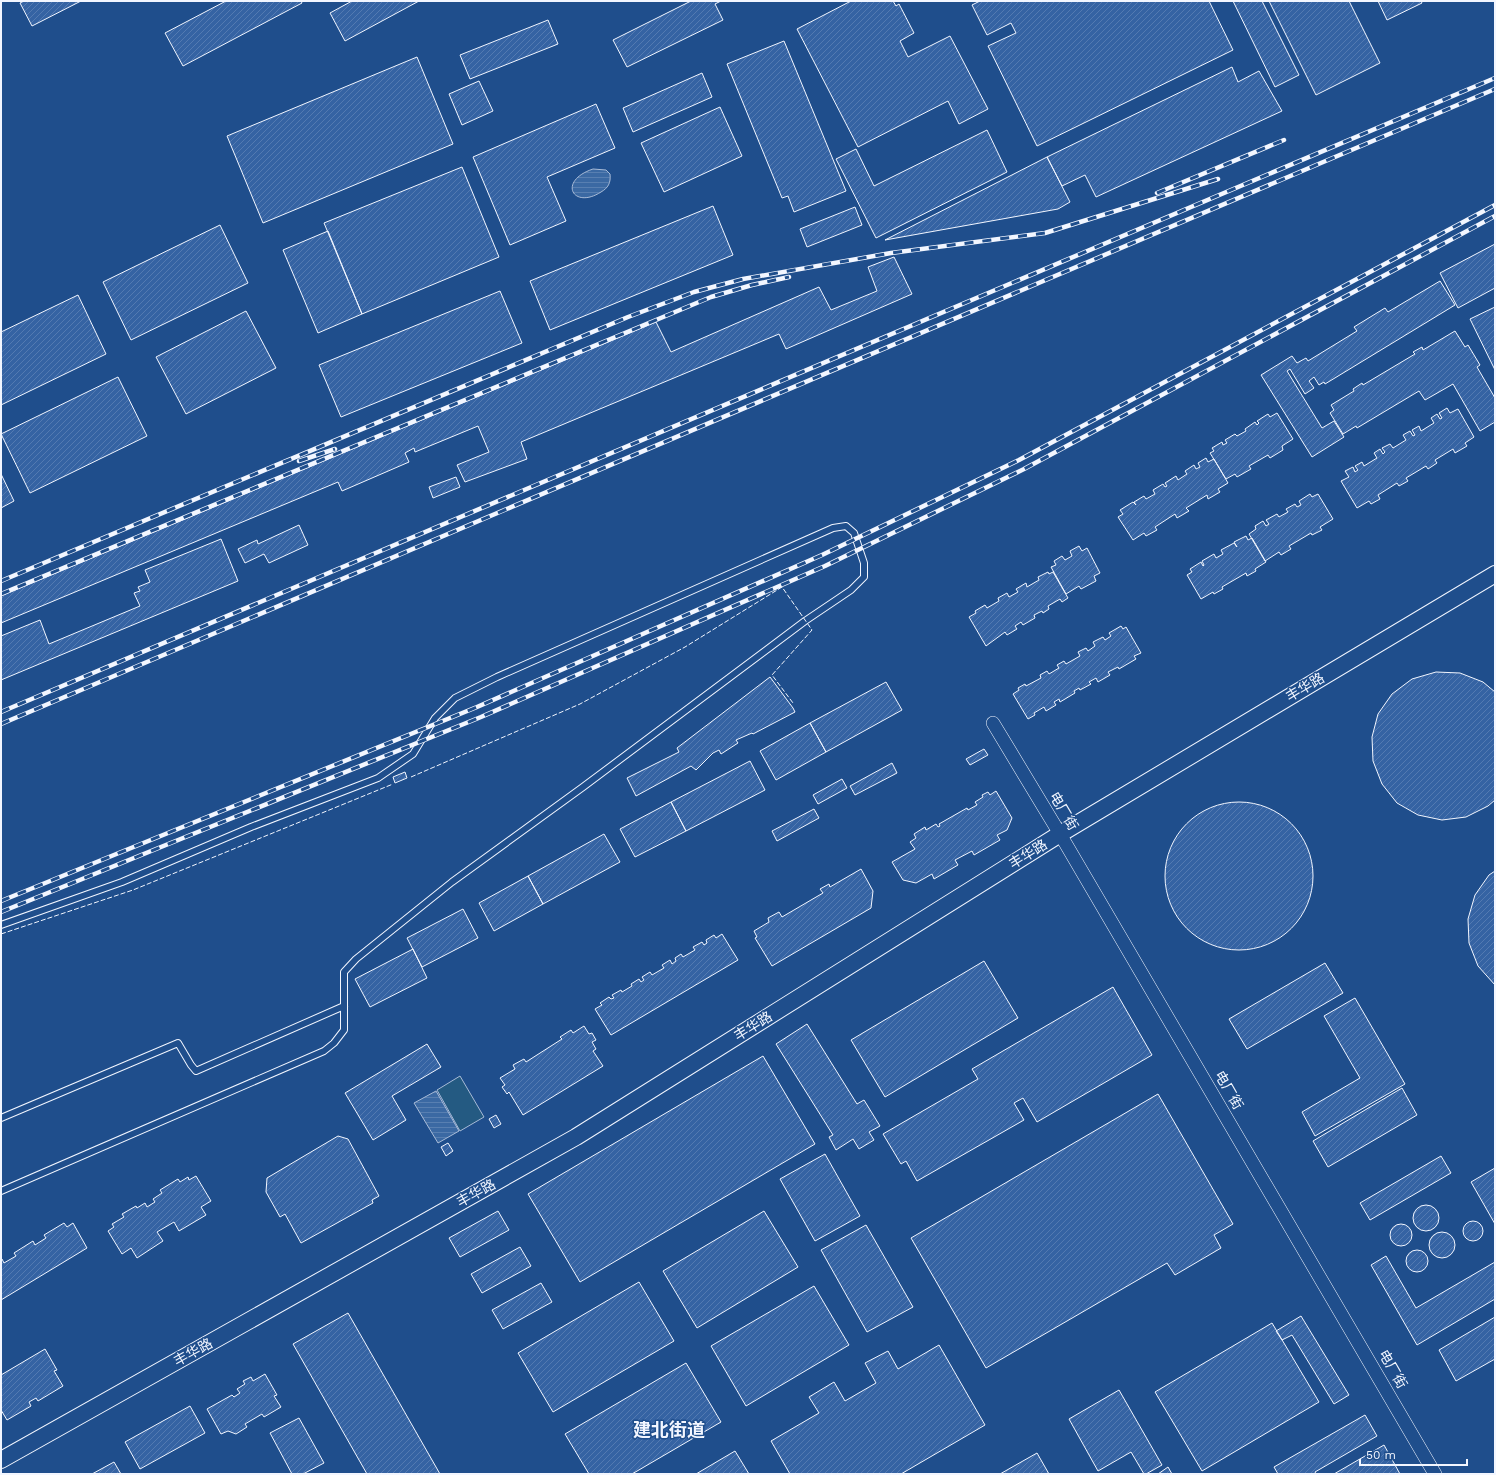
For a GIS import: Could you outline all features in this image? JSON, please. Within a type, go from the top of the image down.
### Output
[{"type":"street","name":"丰华路","points":[[1,1460],[576,1137],[1060,834],[1495,574]]},
{"type":"street","name":"电厂街","points":[[993,723],[1060,834],[1435,1474]]},
{"type":"lane","points":[[1,926],[122,882],[251,827],[378,778],[413,754],[435,718],[455,698],[497,677],[833,528],[846,526],[854,533],[864,563],[864,577],[851,590],[805,621],[583,788],[452,882],[356,959],[344,972],[344,1030],[334,1043],[324,1051],[1,1191]]},
{"type":"lane","points":[[1,1118],[178,1043],[196,1071],[344,1006]]},
{"type":"shaded area","points":[[593,169],[606,170],[610,174],[610,180],[607,187],[591,197],[583,198],[577,196],[573,192],[572,186],[575,180],[582,174]]},
{"type":"shaded area","points":[[460,1076],[484,1117],[460,1131],[437,1090]]},
{"type":"shaded area","points":[[436,1091],[459,1131],[438,1143],[414,1103]]},
{"type":"building","points":[[24,1],[81,1],[32,26],[20,3]]},
{"type":"building","points":[[226,1],[301,1],[302,3],[183,66],[165,33]]},
{"type":"building","points":[[352,1],[419,1],[345,41],[330,13]]},
{"type":"building","points":[[691,1],[721,1],[715,4],[723,20],[627,67],[613,40]]},
{"type":"building","points":[[851,1],[893,1],[896,6],[899,4],[914,33],[900,41],[908,57],[950,36],[988,109],[959,124],[948,101],[858,147],[797,29]]},
{"type":"building","points":[[980,1],[1209,1],[1233,50],[1037,146],[988,46],[1016,33],[1011,23],[987,35],[972,5]]},
{"type":"building","points":[[1233,1],[1262,1],[1299,75],[1275,87]]},
{"type":"building","points":[[1269,1],[1349,1],[1380,63],[1316,95]]},
{"type":"building","points":[[1378,1],[1421,1],[1422,3],[1387,20]]},
{"type":"building","points":[[548,20],[558,44],[470,79],[460,55]]},
{"type":"building","points":[[784,41],[846,191],[794,212],[788,196],[782,198],[727,64]]},
{"type":"building","points":[[417,57],[453,144],[263,223],[227,136]]},
{"type":"building","points":[[1232,67],[1238,82],[1259,71],[1282,111],[1096,197],[1085,175],[1062,186],[1047,157]]},
{"type":"building","points":[[702,73],[712,97],[633,132],[623,108]]},
{"type":"building","points":[[479,81],[493,111],[462,125],[449,94]]},
{"type":"building","points":[[596,104],[615,148],[547,177],[566,221],[510,245],[473,157]]},
{"type":"building","points":[[720,107],[742,156],[664,192],[641,143]]},
{"type":"building","points":[[987,130],[1007,172],[876,238],[836,159],[856,149],[874,186]]},
{"type":"building","points":[[1047,157],[1070,202],[1058,209],[885,240]]},
{"type":"building","points":[[462,167],[499,257],[362,314],[324,223]]},
{"type":"building","points":[[713,206],[733,255],[550,330],[530,281]]},
{"type":"building","points":[[855,207],[862,225],[807,247],[800,229]]},
{"type":"building","points":[[220,225],[248,283],[131,340],[103,282]]},
{"type":"building","points":[[328,231],[362,314],[318,333],[283,250]]},
{"type":"building","points":[[1495,244],[1495,288],[1458,308],[1440,273]]},
{"type":"building","points":[[894,257],[912,294],[786,349],[779,334],[521,442],[527,459],[465,482],[457,465],[489,452],[478,426],[415,452],[414,448],[405,453],[409,462],[342,491],[338,482],[1,623],[1,596],[656,322],[671,352],[819,287],[831,310],[877,291],[868,267]]},
{"type":"building","points":[[1440,281],[1455,305],[1325,384],[1324,382],[1319,385],[1314,377],[1309,381],[1314,388],[1305,394],[1290,369],[1287,371],[1322,428],[1334,421],[1344,437],[1312,457],[1261,375],[1292,356],[1297,363],[1306,358],[1308,361],[1357,331],[1354,327],[1385,308],[1388,312]]},
{"type":"building","points":[[500,291],[522,343],[341,417],[319,365]]},
{"type":"building","points":[[78,295],[106,354],[1,405],[1,332]]},
{"type":"building","points":[[1495,307],[1495,370],[1470,319]]},
{"type":"building","points":[[246,311],[276,368],[186,414],[156,357]]},
{"type":"building","points":[[1455,331],[1465,347],[1468,345],[1480,365],[1477,367],[1495,398],[1495,422],[1480,431],[1453,384],[1425,400],[1419,391],[1357,428],[1356,426],[1343,434],[1330,413],[1334,410],[1331,405],[1354,391],[1353,389],[1362,383],[1363,385],[1415,354],[1413,352],[1422,347],[1423,350]]},
{"type":"building","points":[[118,377],[147,436],[30,493],[1,434]]},
{"type":"building","points":[[1447,408],[1450,413],[1458,409],[1474,437],[1465,443],[1467,446],[1455,453],[1453,449],[1435,460],[1437,463],[1428,469],[1426,466],[1406,478],[1408,481],[1399,486],[1397,483],[1378,495],[1380,499],[1371,504],[1369,501],[1357,508],[1341,481],[1349,477],[1345,471],[1353,467],[1355,472],[1358,470],[1355,466],[1362,462],[1364,466],[1377,458],[1374,453],[1380,449],[1383,454],[1385,452],[1382,448],[1390,444],[1393,448],[1406,440],[1403,435],[1410,431],[1413,436],[1415,435],[1412,430],[1419,426],[1421,431],[1434,423],[1431,418],[1437,414],[1440,419],[1442,418],[1439,413]]},
{"type":"building","points":[[1277,413],[1293,439],[1282,446],[1283,450],[1270,458],[1268,455],[1249,466],[1251,469],[1237,477],[1235,474],[1226,479],[1210,453],[1214,451],[1212,448],[1222,442],[1223,445],[1227,443],[1225,440],[1235,434],[1237,436],[1246,431],[1245,429],[1255,422],[1257,425],[1259,423],[1257,421],[1268,414],[1270,417]]},
{"type":"building","points":[[1206,458],[1208,462],[1214,459],[1228,483],[1218,489],[1220,492],[1208,499],[1207,495],[1186,508],[1189,511],[1177,518],[1175,514],[1155,527],[1157,530],[1146,536],[1144,533],[1133,540],[1118,517],[1123,514],[1120,510],[1133,502],[1136,505],[1134,502],[1144,496],[1146,499],[1155,494],[1153,490],[1163,484],[1165,487],[1167,486],[1165,483],[1176,476],[1178,480],[1187,474],[1185,471],[1194,465],[1196,469],[1200,467],[1198,463]]},
{"type":"building","points":[[1,474],[14,501],[1,508]]},
{"type":"building","points":[[456,477],[460,487],[433,498],[429,487]]},
{"type":"building","points":[[1310,494],[1312,497],[1318,494],[1333,519],[1320,527],[1322,530],[1312,535],[1311,533],[1289,546],[1291,549],[1281,555],[1279,552],[1265,561],[1249,534],[1256,529],[1255,526],[1263,521],[1266,526],[1269,524],[1266,520],[1277,514],[1279,517],[1288,512],[1286,509],[1295,504],[1297,507],[1301,505],[1299,501]]},
{"type":"building","points":[[299,525],[308,545],[269,563],[264,554],[245,563],[238,549],[257,540],[258,544]]},
{"type":"building","points":[[1246,536],[1248,540],[1252,538],[1266,562],[1255,569],[1256,571],[1247,576],[1246,573],[1222,587],[1223,589],[1214,594],[1213,592],[1201,599],[1187,575],[1192,572],[1190,569],[1201,562],[1203,566],[1202,561],[1214,554],[1216,558],[1223,554],[1221,550],[1234,543],[1237,547],[1234,542]]},
{"type":"building","points":[[221,539],[238,581],[1,680],[1,636],[40,620],[49,644],[140,606],[134,593],[140,591],[138,587],[150,582],[145,570]]},
{"type":"building","points":[[1079,546],[1082,551],[1087,548],[1100,573],[1094,576],[1096,581],[1081,589],[1079,586],[1066,594],[1051,567],[1056,565],[1054,561],[1062,556],[1065,560],[1072,556],[1070,551]]},
{"type":"building","points":[[1048,572],[1049,574],[1053,572],[1068,598],[1062,602],[1060,599],[1048,606],[1049,609],[1043,613],[1042,611],[1034,615],[1035,618],[1023,625],[1021,622],[1015,626],[1017,629],[1007,635],[1005,632],[986,646],[969,617],[985,605],[987,608],[999,601],[998,598],[1007,593],[1009,597],[1018,592],[1016,589],[1026,583],[1027,587],[1039,580],[1038,577]]},
{"type":"building","points":[[1121,626],[1123,629],[1126,627],[1141,653],[1134,656],[1136,659],[1119,669],[1118,667],[1108,672],[1110,675],[1098,682],[1096,678],[1089,682],[1091,684],[1080,690],[1079,688],[1074,691],[1075,693],[1060,702],[1059,699],[1054,702],[1056,705],[1046,711],[1044,707],[1028,719],[1013,694],[1019,690],[1018,688],[1025,684],[1026,686],[1041,678],[1040,675],[1047,671],[1049,674],[1059,668],[1057,665],[1064,661],[1066,664],[1080,656],[1078,652],[1086,648],[1088,651],[1095,646],[1093,642],[1103,637],[1105,640],[1111,636],[1109,633]]},
{"type":"building","points":[[1436,672],[1460,673],[1483,682],[1495,692],[1495,800],[1488,806],[1466,817],[1442,820],[1418,815],[1397,803],[1382,784],[1373,761],[1372,737],[1378,714],[1392,694],[1412,679]]},
{"type":"building","points":[[770,677],[795,712],[753,734],[752,733],[736,740],[738,743],[721,754],[719,750],[713,753],[696,770],[691,766],[636,796],[627,778],[679,752],[677,748]]},
{"type":"building","points":[[886,682],[902,710],[826,752],[810,723]]},
{"type":"building","points":[[810,723],[826,752],[776,780],[760,751]]},
{"type":"building","points":[[984,749],[988,755],[970,765],[966,759]]},
{"type":"building","points":[[750,761],[765,790],[686,831],[671,802]]},
{"type":"building","points":[[892,763],[897,773],[855,795],[850,786]]},
{"type":"building","points":[[405,772],[407,778],[395,783],[393,777]]},
{"type":"building","points":[[842,779],[847,788],[818,804],[813,795]]},
{"type":"building","points":[[996,791],[1012,818],[1007,830],[997,835],[1000,840],[974,855],[972,851],[955,860],[958,865],[934,879],[932,874],[916,883],[903,880],[892,862],[915,849],[910,842],[916,838],[914,834],[925,827],[926,830],[936,824],[938,827],[940,826],[939,824],[967,808],[968,810],[977,805],[975,802],[983,797],[982,795],[988,792],[990,795]]},
{"type":"building","points":[[671,802],[686,831],[635,857],[620,829]]},
{"type":"building","points":[[1239,802],[1253,804],[1274,811],[1286,819],[1296,829],[1307,848],[1313,876],[1311,890],[1304,911],[1296,923],[1286,933],[1267,944],[1239,950],[1225,948],[1204,941],[1192,933],[1182,923],[1171,904],[1165,876],[1167,862],[1174,841],[1182,829],[1192,819],[1211,808]]},
{"type":"building","points":[[814,809],[819,818],[777,841],[772,831]]},
{"type":"building","points":[[604,834],[620,862],[543,904],[528,876]]},
{"type":"building","points":[[861,869],[873,891],[871,908],[772,966],[755,938],[757,937],[754,931],[769,922],[768,918],[779,912],[782,917],[823,893],[820,889],[829,884],[830,887]]},
{"type":"building","points":[[1495,871],[1495,985],[1478,966],[1469,943],[1468,919],[1475,895],[1489,875]]},
{"type":"building","points":[[528,876],[543,904],[494,931],[479,903]]},
{"type":"building","points":[[463,909],[478,938],[422,967],[407,938]]},
{"type":"building","points":[[722,934],[738,960],[611,1035],[595,1009],[602,1005],[600,1003],[609,997],[611,999],[614,998],[612,995],[621,990],[622,992],[632,986],[631,984],[639,979],[641,982],[644,980],[642,977],[650,972],[652,975],[664,968],[662,965],[670,960],[672,964],[676,961],[675,958],[681,954],[683,957],[695,950],[693,947],[702,942],[704,945],[707,943],[706,940],[714,935],[716,938]]},
{"type":"building","points":[[413,949],[427,978],[370,1007],[355,979]]},
{"type":"building","points":[[984,961],[1018,1018],[885,1097],[851,1040]]},
{"type":"building","points":[[1325,963],[1343,993],[1247,1049],[1229,1019]]},
{"type":"building","points":[[1113,987],[1152,1055],[1037,1122],[1023,1098],[1014,1103],[1024,1120],[917,1181],[906,1161],[901,1164],[883,1134],[978,1079],[972,1069]]},
{"type":"building","points":[[1355,998],[1405,1084],[1315,1136],[1302,1112],[1360,1078],[1324,1016]]},
{"type":"building","points":[[807,1024],[857,1104],[864,1100],[880,1126],[869,1132],[874,1140],[859,1149],[853,1139],[836,1150],[829,1137],[833,1135],[776,1044]]},
{"type":"building","points":[[584,1026],[589,1034],[592,1033],[596,1040],[592,1042],[596,1049],[593,1051],[603,1066],[523,1115],[509,1092],[507,1094],[502,1087],[505,1085],[500,1078],[515,1069],[513,1065],[524,1059],[526,1062],[562,1039],[560,1037],[571,1030],[573,1033]]},
{"type":"building","points":[[427,1044],[441,1067],[392,1096],[406,1120],[373,1140],[345,1093]]},
{"type":"building","points":[[763,1056],[815,1144],[580,1282],[528,1194]]},
{"type":"building","points":[[1402,1088],[1417,1115],[1328,1167],[1313,1141]]},
{"type":"building","points":[[1158,1094],[1233,1224],[1214,1235],[1221,1248],[1175,1275],[1167,1263],[986,1368],[911,1238]]},
{"type":"building","points":[[496,1115],[501,1124],[494,1128],[489,1119]]},
{"type":"building","points":[[338,1136],[348,1139],[379,1196],[372,1200],[373,1203],[301,1243],[285,1214],[280,1217],[266,1192],[267,1178]]},
{"type":"building","points":[[448,1143],[453,1151],[446,1156],[441,1147]]},
{"type":"building","points":[[825,1154],[860,1216],[815,1241],[780,1179]]},
{"type":"building","points":[[1441,1156],[1451,1173],[1370,1220],[1360,1203]]},
{"type":"building","points":[[1495,1168],[1495,1224],[1471,1182]]},
{"type":"building","points":[[196,1176],[211,1201],[201,1207],[206,1215],[179,1231],[174,1222],[157,1232],[163,1241],[137,1258],[131,1248],[122,1254],[108,1231],[114,1227],[112,1224],[124,1217],[122,1214],[136,1206],[137,1208],[145,1203],[147,1207],[155,1202],[153,1199],[162,1193],[160,1190],[178,1179],[180,1182],[188,1177],[189,1180]]},
{"type":"building","points":[[1426,1205],[1435,1209],[1439,1218],[1435,1227],[1426,1231],[1417,1227],[1413,1218],[1417,1209]]},
{"type":"building","points":[[498,1211],[509,1230],[460,1257],[449,1238]]},
{"type":"building","points":[[764,1211],[798,1267],[697,1328],[663,1271]]},
{"type":"building","points":[[1469,1221],[1477,1221],[1483,1227],[1483,1235],[1477,1241],[1469,1241],[1463,1235],[1463,1227]]},
{"type":"building","points":[[64,1223],[67,1227],[73,1223],[87,1248],[1,1300],[1,1260],[2,1259],[4,1263],[16,1256],[14,1253],[33,1241],[35,1245],[46,1238],[44,1235]]},
{"type":"building","points":[[1401,1224],[1409,1227],[1412,1235],[1409,1243],[1401,1246],[1393,1243],[1390,1235],[1393,1227]]},
{"type":"building","points":[[866,1225],[913,1307],[867,1332],[821,1250]]},
{"type":"building","points":[[1442,1232],[1451,1236],[1455,1245],[1451,1254],[1442,1258],[1433,1254],[1429,1245],[1433,1236]]},
{"type":"building","points":[[520,1247],[531,1266],[482,1293],[471,1274]]},
{"type":"building","points":[[1417,1250],[1425,1253],[1428,1261],[1425,1269],[1417,1272],[1409,1269],[1406,1261],[1409,1253]]},
{"type":"building","points":[[1386,1256],[1416,1308],[1495,1262],[1495,1299],[1417,1345],[1371,1265]]},
{"type":"building","points":[[639,1282],[674,1341],[553,1412],[518,1353]]},
{"type":"building","points":[[541,1283],[552,1302],[503,1329],[492,1310]]},
{"type":"building","points":[[814,1286],[849,1345],[746,1406],[711,1346]]},
{"type":"building","points":[[348,1313],[440,1474],[367,1474],[293,1344]]},
{"type":"building","points":[[1301,1316],[1349,1395],[1334,1404],[1292,1335],[1282,1340],[1276,1331]]},
{"type":"building","points":[[1495,1317],[1495,1359],[1456,1381],[1439,1350]]},
{"type":"building","points":[[1272,1323],[1319,1402],[1202,1471],[1155,1392]]},
{"type":"building","points":[[939,1345],[985,1425],[901,1474],[790,1474],[771,1441],[819,1413],[809,1397],[834,1382],[845,1401],[876,1383],[865,1363],[888,1351],[898,1369]]},
{"type":"building","points":[[45,1349],[57,1370],[54,1371],[63,1386],[38,1401],[36,1398],[29,1402],[31,1406],[7,1420],[1,1410],[1,1375]]},
{"type":"building","points":[[686,1363],[721,1422],[632,1474],[589,1474],[565,1434]]},
{"type":"building","points":[[265,1374],[277,1395],[274,1396],[281,1407],[264,1417],[262,1414],[245,1424],[247,1427],[236,1434],[228,1431],[221,1434],[207,1409],[232,1395],[234,1397],[240,1393],[237,1389],[245,1384],[243,1381],[251,1377],[253,1381]]},
{"type":"building","points":[[1119,1390],[1162,1465],[1146,1474],[1144,1474],[1131,1452],[1098,1471],[1069,1419]]},
{"type":"building","points":[[190,1406],[205,1433],[140,1469],[125,1442]]},
{"type":"building","points":[[1365,1415],[1377,1436],[1315,1472],[1316,1474],[1278,1474],[1274,1467]]},
{"type":"building","points":[[299,1418],[324,1463],[303,1474],[292,1474],[270,1433]]},
{"type":"building","points":[[1384,1445],[1400,1474],[1334,1474]]},
{"type":"building","points":[[735,1451],[749,1474],[696,1474]]},
{"type":"building","points":[[1037,1453],[1049,1474],[1000,1474]]},
{"type":"building","points":[[114,1462],[121,1474],[92,1474]]},
{"type":"building","points":[[1168,1467],[1172,1474],[1158,1474]]},
{"type":"railway","points":[[1,712],[1495,78]]},
{"type":"railway","points":[[1,724],[1495,89]]},
{"type":"railway","points":[[1157,193],[1284,140]]},
{"type":"railway","points":[[1,581],[628,317],[694,292],[743,279],[891,253],[1045,233],[1218,179]]},
{"type":"railway","points":[[1,901],[477,707],[822,555],[1019,460],[1495,205]]},
{"type":"railway","points":[[1,912],[481,717],[825,566],[1024,469],[1495,216]]},
{"type":"railway","points":[[1,594],[711,297],[752,285],[789,277]]},
{"type":"railway","points":[[299,461],[335,449]]},
{"type":"fence","points":[[411,777],[580,704],[685,647],[782,587],[812,630],[772,675],[793,703]]},
{"type":"fence","points":[[1,934],[133,890],[393,784]]},
{"type":"district","name":"建北街道","points":[[669,1430]]}]
